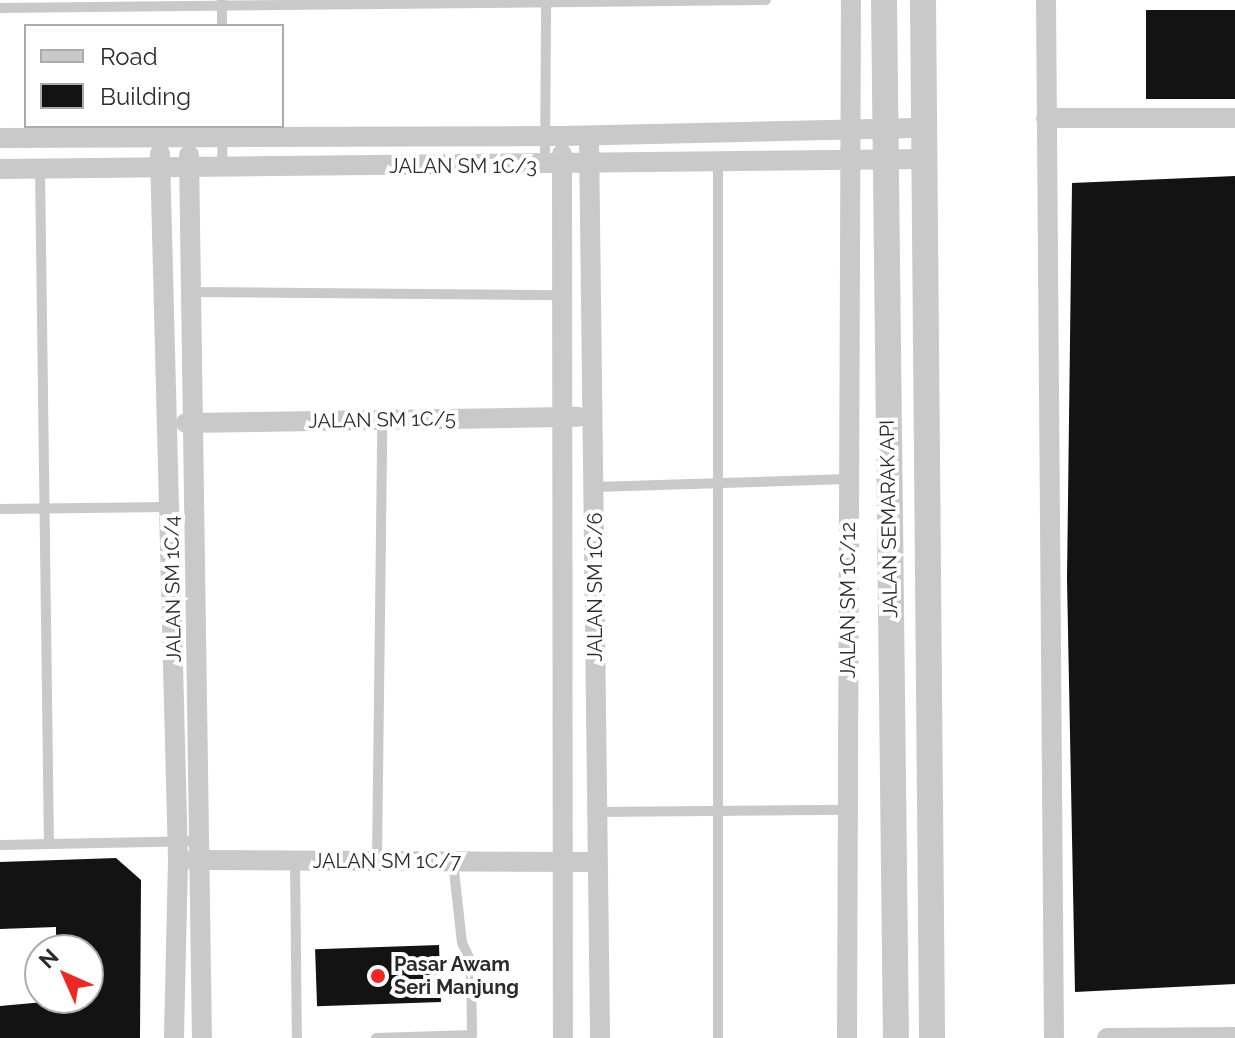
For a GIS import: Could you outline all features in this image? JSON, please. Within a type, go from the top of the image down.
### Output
[{"type":"street","name":"JALAN SM 1C/12","points":[[847,1038],[851,0]]},
{"type":"street","name":"JALAN SEMARAK API","points":[[884,0],[896,1038]]},
{"type":"street","name":"JALAN SEMARAK API","points":[[923,0],[932,1038]]},
{"type":"street","points":[[1046,0],[1054,1038]]},
{"type":"street","points":[[1046,118],[1235,118]]},
{"type":"street","name":"JALAN SM 1C/3","points":[[0,138],[189,139],[223,132],[589,136],[926,128]]},
{"type":"street","name":"JALAN SM 1C/6","points":[[554,136],[563,295],[563,1038]]},
{"type":"street","name":"JALAN SM 1C/6","points":[[589,136],[595,417],[596,862],[600,1038]]},
{"type":"street","name":"JALAN SM 1C/4","points":[[159,139],[170,423],[178,851],[174,1038]]},
{"type":"street","name":"JALAN SM 1C/4","points":[[189,139],[196,423],[202,1038]]},
{"type":"street","name":"JALAN SM 1C/3","points":[[0,169],[849,163],[926,159]]},
{"type":"street","name":"JALAN SM 1C/5","points":[[170,423],[595,417]]},
{"type":"street","name":"JALAN SM 1C/7","points":[[178,851],[202,850],[295,860],[596,862]]},
{"type":"street","points":[[1107,1038],[1235,1037]]},
{"type":"lane","points":[[0,8],[766,0]]},
{"type":"lane","points":[[546,3],[554,136]]},
{"type":"lane","points":[[222,166],[223,132]]},
{"type":"lane","points":[[718,164],[719,483],[715,811],[718,1038]]},
{"type":"lane","points":[[40,168],[42,509],[49,844]]},
{"type":"lane","points":[[192,292],[563,295]]},
{"type":"lane","points":[[377,860],[382,420]]},
{"type":"lane","points":[[595,487],[848,479]]},
{"type":"lane","points":[[0,509],[171,507]]},
{"type":"lane","points":[[596,812],[847,810]]},
{"type":"lane","points":[[0,845],[49,844],[178,851]]},
{"type":"lane","points":[[295,860],[297,1038]]},
{"type":"lane","points":[[376,1038],[472,1035],[471,962],[462,943],[453,861]]},
{"type":"building","points":[[1146,10],[1235,10],[1235,99],[1146,99]]},
{"type":"building","points":[[1235,176],[1235,984],[1075,992],[1067,579],[1072,183]]},
{"type":"building","points":[[116,858],[141,880],[140,1038],[0,1038],[0,1006],[24,1004],[24,1014],[104,1014],[104,934],[56,934],[56,927],[0,929],[0,862]]},
{"type":"building","name":"Pasar Awam Seri Manjung","points":[[439,945],[441,1002],[317,1006],[315,949]]},
{"type":"place","name":"Pasar Awam Seri Manjung","points":[[378,976]]}]
